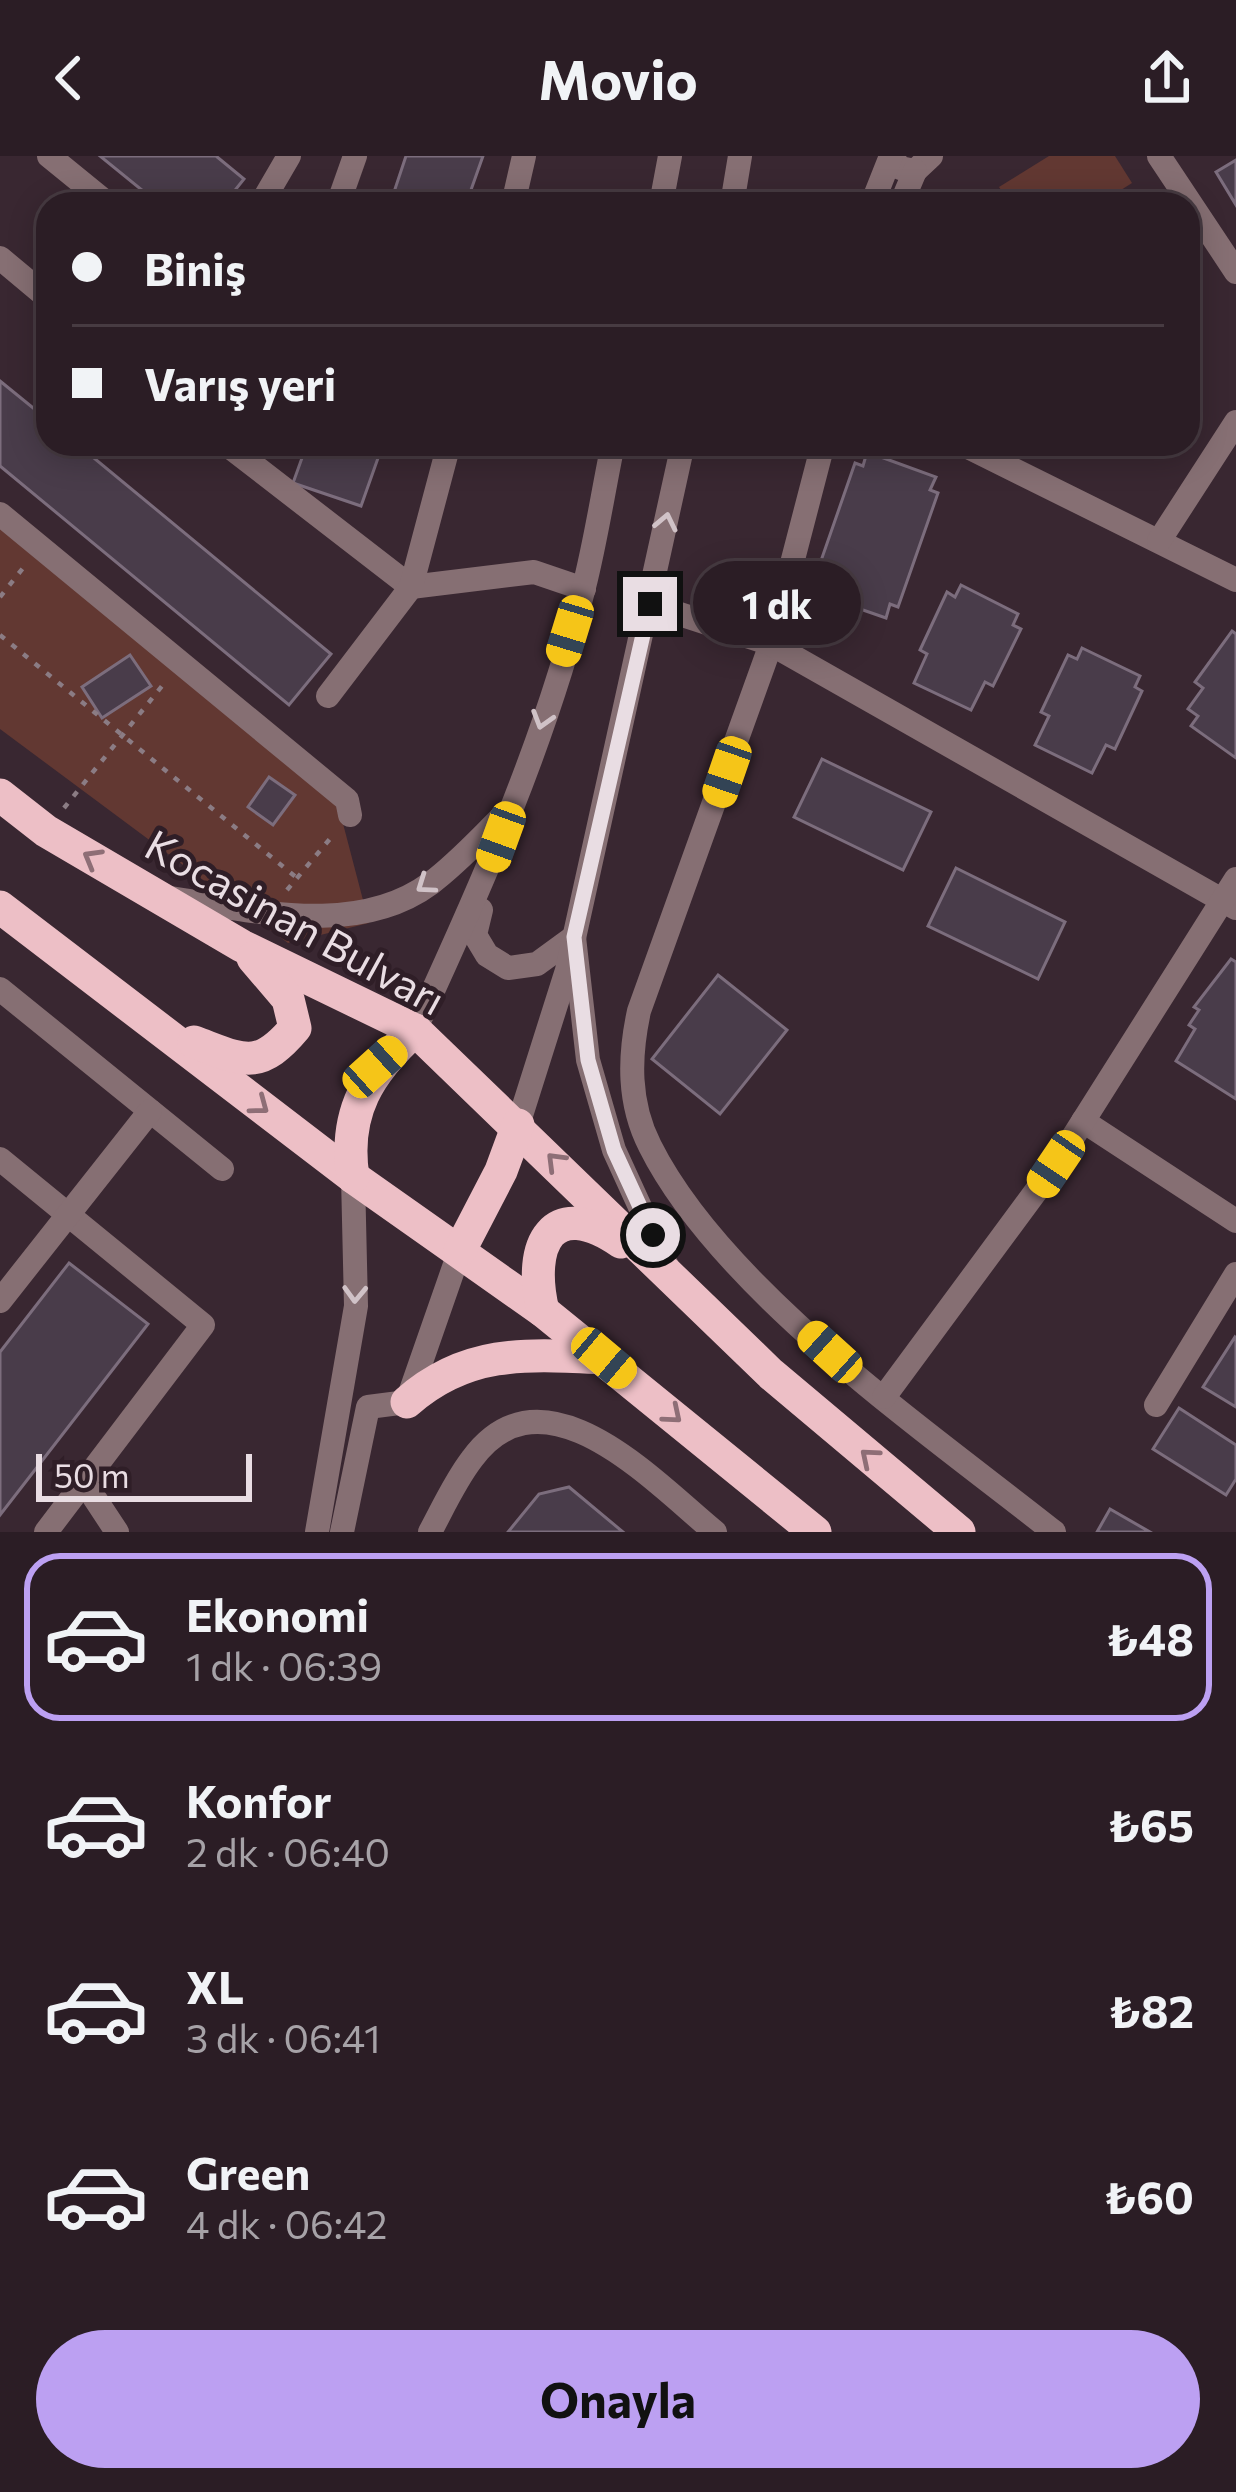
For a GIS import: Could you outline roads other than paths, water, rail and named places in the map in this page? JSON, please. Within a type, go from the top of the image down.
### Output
[{"type":"highway","name":"Kocasinan Bulvarı","points":[[0,794],[46,831],[242,946],[415,1030],[771,1374],[959,1532]]},
{"type":"highway","points":[[0,908],[352,1177],[543,1311],[814,1532]]},
{"type":"highway","points":[[159,1029],[244,1060],[273,1054],[295,1028],[288,999],[242,946]]},
{"type":"highway","points":[[352,1177],[347,1139],[375,1067],[415,1030]]},
{"type":"highway","points":[[460,1250],[501,1172],[518,1125]]},
{"type":"highway","points":[[543,1311],[536,1258],[548,1235],[572,1222],[600,1228],[672,1277]]},
{"type":"highway","points":[[406,1402],[447,1372],[493,1356],[604,1358]]},
{"type":"street","points":[[49,156],[93,192]]},
{"type":"street","points":[[268,192],[289,156]]},
{"type":"street","points":[[342,192],[355,156]]},
{"type":"street","points":[[516,192],[524,156]]},
{"type":"street","points":[[663,192],[670,156]]},
{"type":"street","points":[[734,192],[740,156]]},
{"type":"street","points":[[891,156],[900,168],[930,161]]},
{"type":"street","points":[[877,192],[891,156]]},
{"type":"street","points":[[1159,156],[1183,192]]},
{"type":"street","points":[[909,192],[930,161]]},
{"type":"street","points":[[1200,218],[1236,272]]},
{"type":"street","points":[[0,258],[36,288]]},
{"type":"street","points":[[1159,541],[1236,422]]},
{"type":"street","points":[[246,456],[411,587],[534,572],[584,589]]},
{"type":"street","points":[[328,696],[411,587],[446,456]]},
{"type":"street","points":[[415,1030],[490,867],[512,807],[584,589],[611,456]]},
{"type":"street","points":[[518,1125],[574,937],[680,456]]},
{"type":"street","points":[[820,456],[771,644],[639,1011],[631,1069],[635,1106],[649,1145],[693,1213],[808,1332],[1054,1532]]},
{"type":"street","points":[[986,456],[1236,580]]},
{"type":"street","points":[[0,514],[347,800],[350,815]]},
{"type":"street","points":[[650,604],[771,644],[1231,896],[1017,1221],[884,1397]]},
{"type":"street","points":[[156,896],[338,917],[404,899],[432,883],[512,807]]},
{"type":"street","points":[[490,867],[476,935],[487,955],[508,968],[536,964],[574,937]]},
{"type":"street","points":[[574,937],[588,1060],[614,1150],[672,1277]]},
{"type":"street","points":[[0,989],[222,1168]]},
{"type":"street","points":[[0,1301],[150,1111]]},
{"type":"street","points":[[1083,1121],[1236,1221]]},
{"type":"street","points":[[0,1160],[203,1325],[46,1532]]},
{"type":"street","points":[[317,1532],[356,1306],[352,1177]]},
{"type":"street","points":[[342,1532],[368,1407],[406,1402],[460,1250]]},
{"type":"street","points":[[1156,1405],[1236,1274]]},
{"type":"street","points":[[430,1532],[472,1458],[488,1442],[538,1422],[560,1423],[602,1441],[715,1532]]},
{"type":"street","points":[[84,1481],[117,1532]]}]
